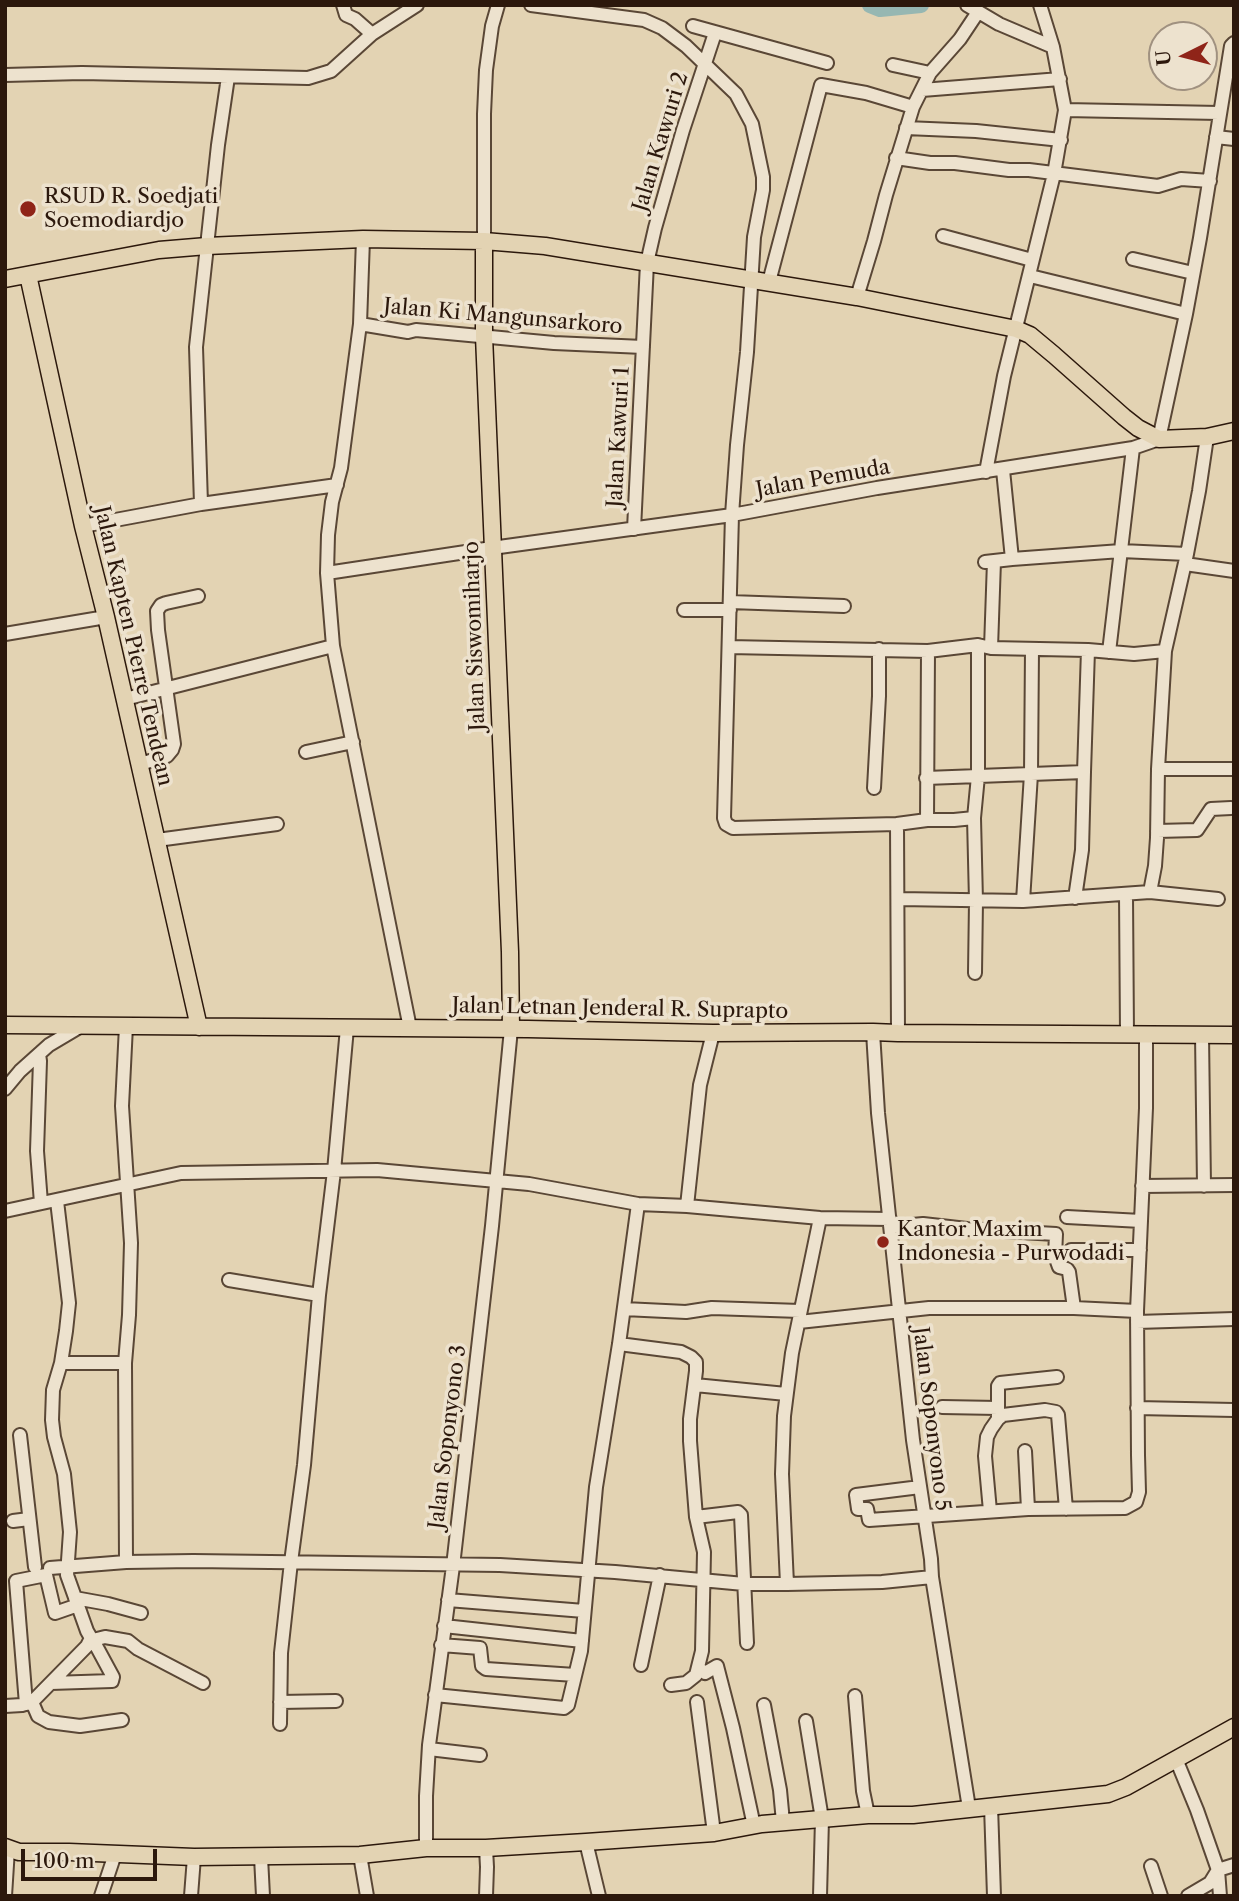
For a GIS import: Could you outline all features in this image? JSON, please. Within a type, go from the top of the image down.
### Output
[{"type":"main road","points":[[5,279],[159,250],[207,246],[363,239],[484,241],[545,246],[857,297],[1016,329],[1030,335],[1138,428],[1164,440],[1206,437],[1234,431]]},
{"type":"main road","name":"Jalan Siswomiharjo","points":[[484,241],[484,336],[511,1029]]},
{"type":"main road","name":"Jalan Kapten Pierre Tendean","points":[[27,275],[199,1027]]},
{"type":"main road","name":"Jalan Letnan Jenderal R. Suprapto","points":[[5,1025],[713,1033],[1234,1035]]},
{"type":"main road","points":[[7,1848],[19,1852],[194,1857],[360,1855],[714,1833],[783,1822],[868,1815],[913,1815],[1108,1794],[1126,1787],[1234,1727]]},
{"type":"street","points":[[343,5],[346,15],[372,34]]},
{"type":"street","points":[[5,75],[82,73],[308,78],[331,71],[372,34],[417,5]]},
{"type":"street","points":[[484,241],[486,70],[498,5]]},
{"type":"street","points":[[531,5],[626,11],[662,28],[686,46],[736,94],[756,139],[763,190],[754,237],[732,515],[724,818],[726,824],[733,828],[897,824],[974,818]]},
{"type":"street","points":[[986,472],[1004,376],[1054,174],[1065,110],[1054,47],[1040,5]]},
{"type":"street","points":[[857,297],[913,107],[930,73],[960,39],[973,8],[999,24],[1054,47]]},
{"type":"street","points":[[693,26],[828,60],[769,282]]},
{"type":"street","name":"Jalan Kawuri 2","points":[[647,263],[683,130],[715,33]]},
{"type":"street","points":[[1164,440],[1210,181],[1219,113],[1231,46],[1234,43]]},
{"type":"street","points":[[893,65],[930,73]]},
{"type":"street","points":[[201,504],[196,347],[229,77]]},
{"type":"street","points":[[922,90],[1060,79]]},
{"type":"street","points":[[821,85],[857,91],[913,107]]},
{"type":"street","points":[[1065,110],[1219,113]]},
{"type":"street","points":[[906,128],[976,131],[1061,140]]},
{"type":"street","points":[[1216,137],[1234,139]]},
{"type":"street","points":[[897,158],[1030,170],[1158,186],[1181,179],[1210,181]]},
{"type":"street","points":[[943,236],[1032,260]]},
{"type":"street","points":[[363,239],[359,324],[328,535],[327,573],[333,646],[410,1028]]},
{"type":"street","points":[[1133,259],[1193,273]]},
{"type":"street","name":"Jalan Kawuri 1","points":[[634,529],[647,263]]},
{"type":"street","points":[[1030,275],[1186,314]]},
{"type":"street","name":"Jalan Ki Mangunsarkoro","points":[[359,324],[408,332],[416,330],[643,348]]},
{"type":"street","points":[[1150,892],[1155,866],[1165,651],[1186,559],[1206,437]]},
{"type":"street","name":"Jalan Pemuda","points":[[327,573],[732,515],[877,488],[1133,448],[1164,440]]},
{"type":"street","points":[[1109,652],[1133,448]]},
{"type":"street","points":[[1003,470],[1012,559]]},
{"type":"street","points":[[83,526],[201,504],[337,485]]},
{"type":"street","points":[[975,973],[974,818],[990,561],[1121,551],[1186,559],[1234,571]]},
{"type":"street","points":[[140,764],[167,756],[174,744],[157,611],[166,603],[198,596]]},
{"type":"street","points":[[684,610],[730,606],[844,606]]},
{"type":"street","points":[[5,634],[106,617]]},
{"type":"street","points":[[125,699],[333,646]]},
{"type":"street","points":[[729,647],[928,651],[985,647],[1134,654],[1165,651]]},
{"type":"street","points":[[874,788],[878,649]]},
{"type":"street","points":[[1023,901],[1031,774],[1032,649]]},
{"type":"street","points":[[1075,898],[1082,850],[1088,650]]},
{"type":"street","points":[[927,820],[928,651]]},
{"type":"street","points":[[306,752],[353,742]]},
{"type":"street","points":[[1158,769],[1234,769]]},
{"type":"street","points":[[926,778],[1084,772]]},
{"type":"street","points":[[1157,831],[1197,830],[1211,809],[1231,808]]},
{"type":"street","points":[[156,840],[277,824]]},
{"type":"street","points":[[897,824],[898,1033]]},
{"type":"street","points":[[899,899],[1023,901],[1150,892],[1218,899]]},
{"type":"street","points":[[1126,895],[1127,1035]]},
{"type":"street","points":[[5,1089],[38,1054],[81,1026]]},
{"type":"street","points":[[125,1026],[122,1106],[131,1243],[125,1363],[126,1562]]},
{"type":"street","points":[[280,1724],[281,1653],[304,1465],[347,1028]]},
{"type":"street","name":"Jalan Soponyono 3","points":[[426,1849],[429,1749],[453,1566],[511,1029]]},
{"type":"street","name":"Jalan Soponyono 5","points":[[873,1032],[878,1113],[913,1440],[969,1808]]},
{"type":"street","points":[[687,1206],[700,1085],[713,1033]]},
{"type":"street","points":[[920,1487],[856,1495],[858,1509],[867,1509],[869,1520],[1028,1509],[1125,1508],[1136,1502],[1139,1492],[1137,1316],[1146,1108],[1146,1035]]},
{"type":"street","points":[[1202,1035],[1204,1186]]},
{"type":"street","points":[[38,1054],[37,1151],[41,1203]]},
{"type":"street","points":[[5,1211],[181,1173],[377,1170],[529,1184],[638,1204],[1056,1234],[1055,1256],[1059,1267],[1069,1272],[1074,1308]]},
{"type":"street","points":[[1142,1186],[1234,1185]]},
{"type":"street","points":[[51,1683],[112,1681],[113,1677],[92,1639],[67,1575],[70,1532],[64,1474],[52,1420],[53,1390],[61,1363],[69,1303],[57,1200]]},
{"type":"street","points":[[435,1695],[565,1708],[568,1705],[582,1640],[596,1487],[638,1204]]},
{"type":"street","points":[[1067,1217],[1141,1221]]},
{"type":"street","points":[[787,1584],[782,1474],[786,1394],[820,1218]]},
{"type":"street","points":[[1071,1251],[1140,1250]]},
{"type":"street","points":[[229,1280],[319,1295]]},
{"type":"street","points":[[624,1309],[686,1312],[712,1308],[799,1317],[929,1308],[1074,1308],[1137,1316],[1234,1319]]},
{"type":"street","points":[[619,1344],[681,1352],[696,1362],[690,1441],[696,1517],[705,1552],[702,1651],[699,1668],[692,1679],[671,1685]]},
{"type":"street","points":[[61,1363],[125,1363]]},
{"type":"street","points":[[990,1511],[985,1456],[987,1437],[998,1414],[998,1386],[1057,1377]]},
{"type":"street","points":[[695,1385],[786,1394]]},
{"type":"street","points":[[942,1407],[998,1414],[1045,1410],[1056,1412],[1066,1509]]},
{"type":"street","points":[[1137,1408],[1234,1410]]},
{"type":"street","points":[[20,1435],[35,1567]]},
{"type":"street","points":[[1025,1451],[1028,1509]]},
{"type":"street","points":[[696,1517],[740,1513],[747,1643]]},
{"type":"street","points":[[13,1521],[29,1519]]},
{"type":"street","points":[[50,1568],[126,1562],[500,1565],[660,1575],[744,1584],[872,1583],[932,1577]]},
{"type":"street","points":[[641,1665],[660,1575]]},
{"type":"street","points":[[122,1720],[80,1726],[49,1722],[38,1716],[29,1703],[16,1581],[46,1576],[55,1613],[76,1602],[108,1604],[141,1613]]},
{"type":"street","points":[[448,1600],[584,1611]]},
{"type":"street","points":[[444,1626],[582,1640]]},
{"type":"street","points":[[5,1706],[29,1703],[92,1639],[102,1637],[128,1641],[203,1683]]},
{"type":"street","points":[[441,1646],[480,1648],[482,1667],[486,1669],[575,1675]]},
{"type":"street","points":[[699,1668],[705,1673],[718,1669],[754,1826]]},
{"type":"street","points":[[855,1696],[863,1791],[868,1815]]},
{"type":"street","points":[[280,1702],[336,1701]]},
{"type":"street","points":[[697,1702],[714,1833]]},
{"type":"street","points":[[764,1705],[780,1790],[783,1822]]},
{"type":"street","points":[[806,1721],[822,1819],[820,1896]]},
{"type":"street","points":[[429,1749],[480,1755]]},
{"type":"street","points":[[1176,1759],[1218,1870],[1220,1896]]},
{"type":"street","points":[[991,1806],[995,1896]]},
{"type":"street","points":[[586,1842],[599,1896]]},
{"type":"street","points":[[5,1896],[7,1848]]},
{"type":"street","points":[[486,1849],[486,1896]]},
{"type":"street","points":[[102,1896],[115,1854]]},
{"type":"street","points":[[360,1855],[367,1896]]},
{"type":"street","points":[[191,1896],[194,1857]]},
{"type":"street","points":[[261,1857],[263,1896]]},
{"type":"street","points":[[1188,1896],[1210,1883],[1218,1870],[1234,1865]]},
{"type":"street","points":[[1151,1866],[1161,1896]]},
{"type":"waterway","points":[[870,5],[880,9],[921,5]]},
{"type":"place","name":"RSUD R. Soedjati Soemodiardjo","points":[[28,209]]},
{"type":"place","name":"Kantor Maxim Indonesia - Purwodadi","points":[[883,1242]]}]
